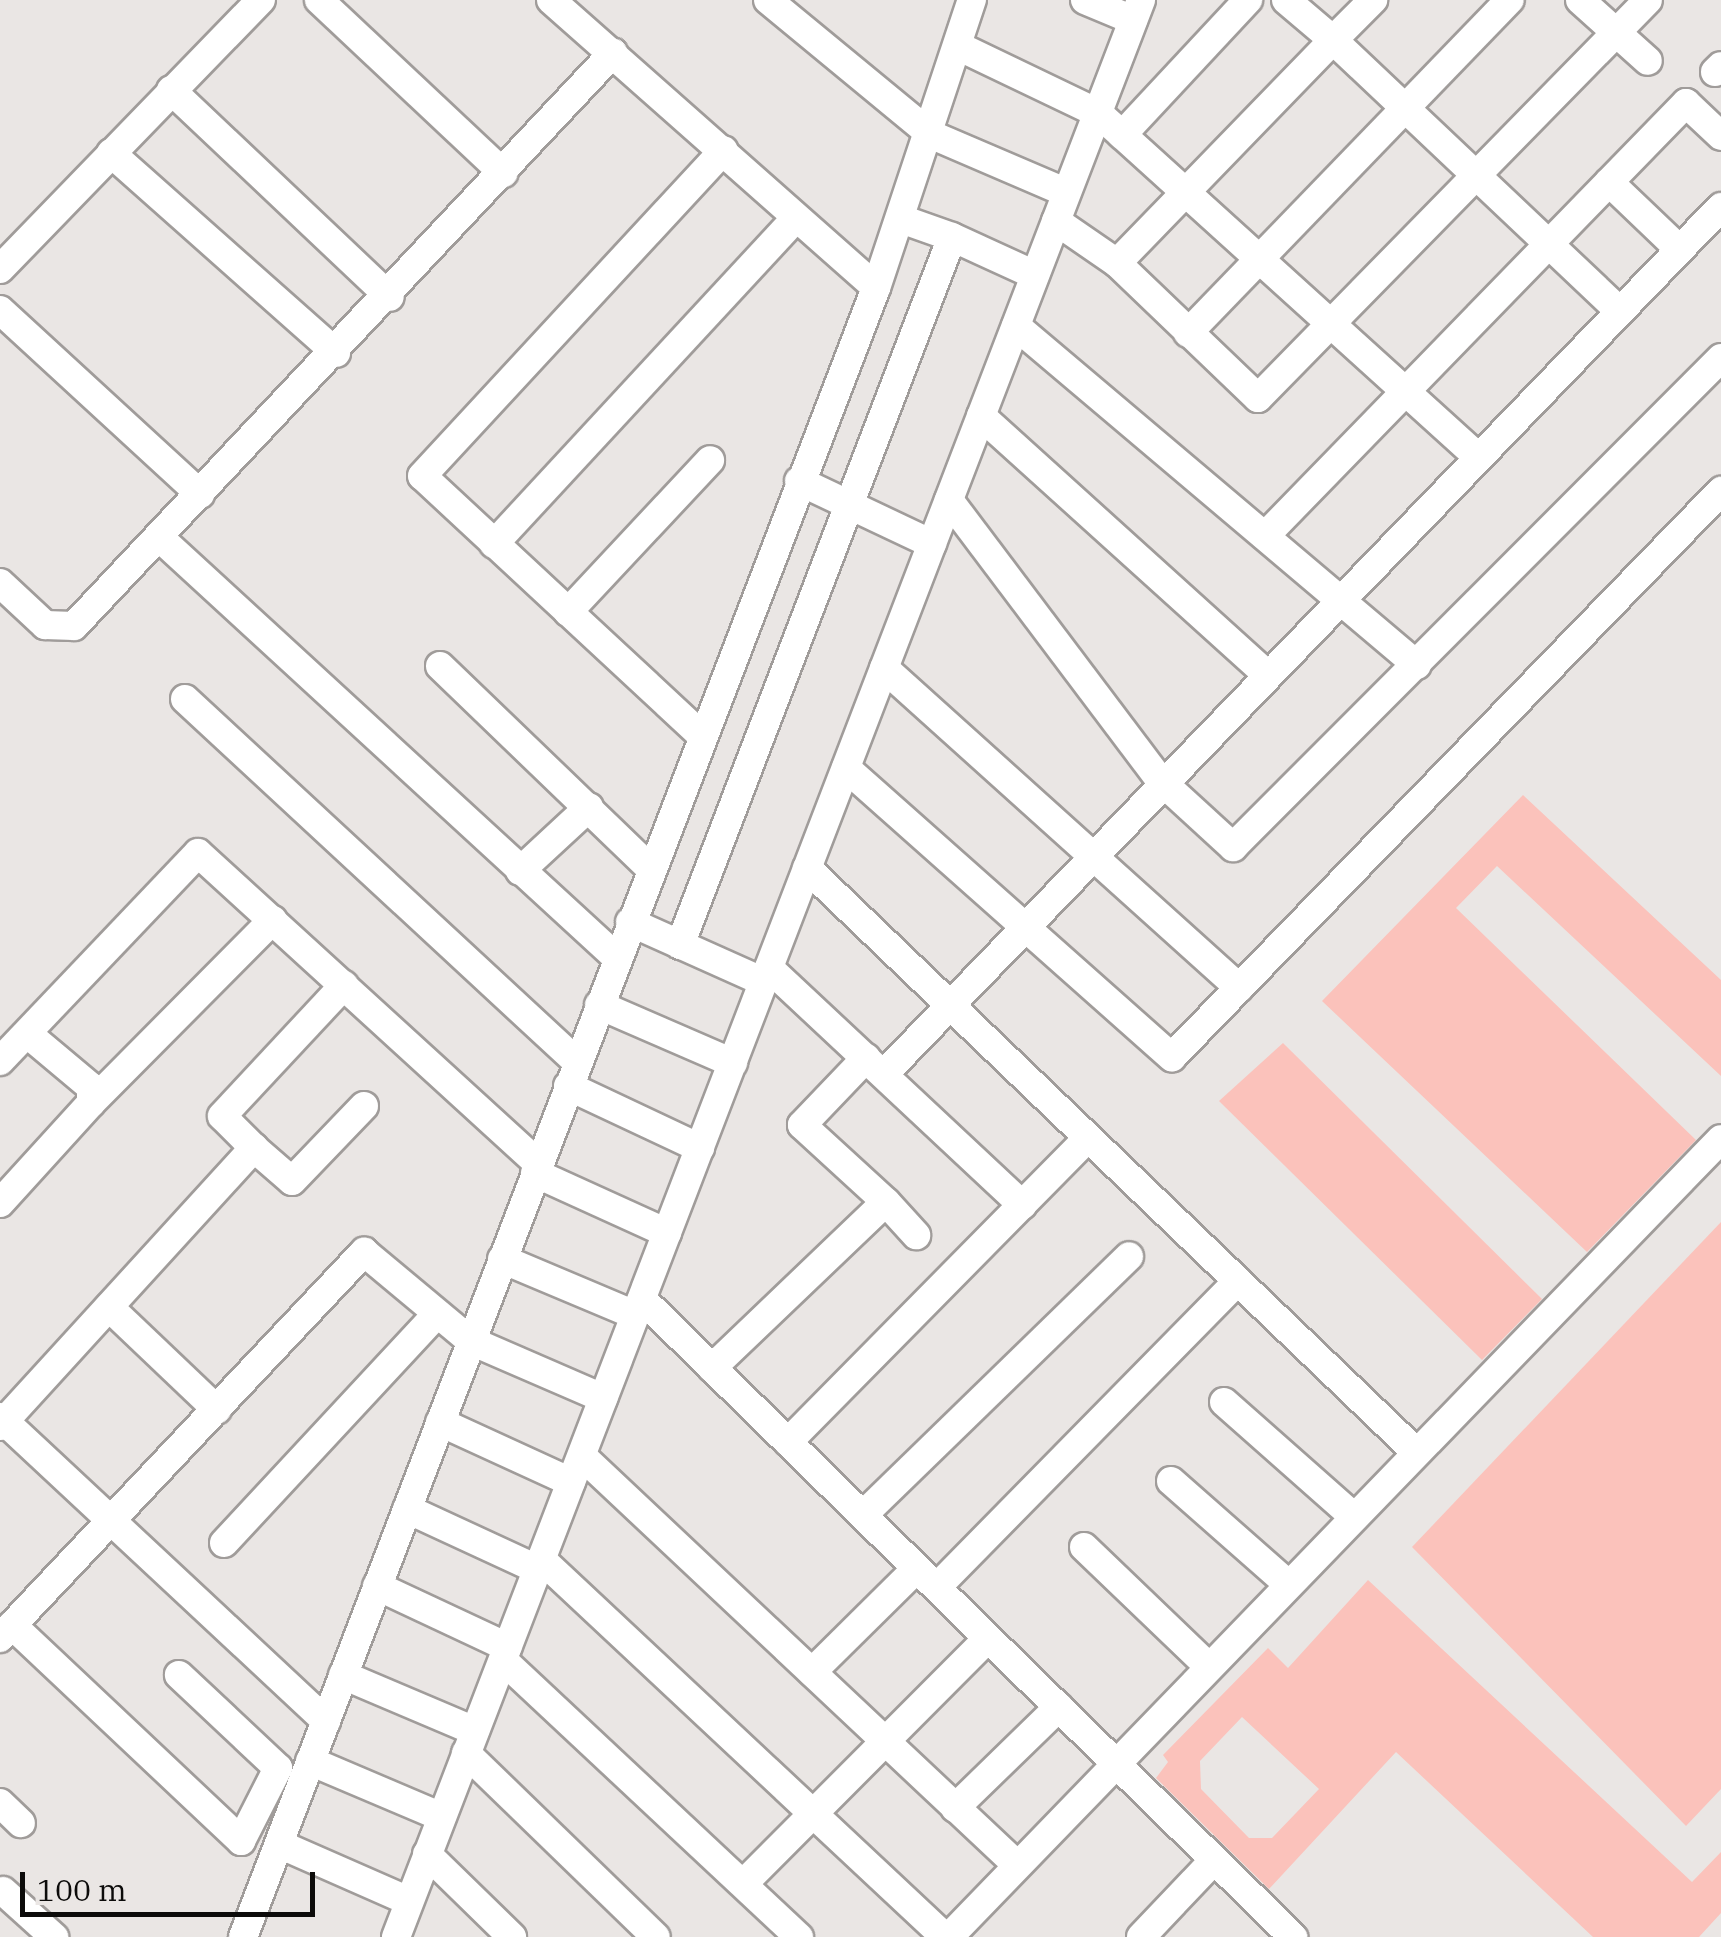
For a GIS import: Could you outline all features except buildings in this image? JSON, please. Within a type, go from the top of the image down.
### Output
[{"type":"street","points":[[0,269],[261,0]]},
{"type":"street","points":[[319,0],[503,172]]},
{"type":"street","points":[[550,0],[876,288]]},
{"type":"street","points":[[768,0],[932,135],[1065,192]]},
{"type":"street","points":[[944,0],[966,22],[1098,113],[1255,261],[1405,388],[1478,457]]},
{"type":"street","points":[[396,1937],[1137,10],[1085,0]]},
{"type":"street","points":[[1122,135],[1248,0]]},
{"type":"street","points":[[1286,0],[1620,311]]},
{"type":"street","points":[[1117,263],[1374,0]]},
{"type":"street","points":[[1188,333],[1510,0]]},
{"type":"street","points":[[1580,0],[1648,61]]},
{"type":"street","points":[[1056,221],[1117,263],[1258,398],[1648,0]]},
{"type":"street","points":[[251,1935],[279,1844],[599,1006],[648,867],[876,288],[932,135],[966,22]]},
{"type":"street","points":[[0,583],[61,630],[160,538],[613,53]]},
{"type":"street","points":[[171,90],[390,296]]},
{"type":"street","points":[[1265,536],[1686,102],[1721,136]]},
{"type":"street","points":[[700,734],[422,476],[724,150]]},
{"type":"street","points":[[110,153],[336,353]]},
{"type":"street","points":[[1609,182],[1679,248]]},
{"type":"street","points":[[916,1235],[802,1125],[949,1004],[1265,673],[1721,206]]},
{"type":"street","points":[[494,544],[796,218]]},
{"type":"street","points":[[901,219],[952,237],[1035,276]]},
{"type":"street","points":[[680,945],[952,237]]},
{"type":"street","points":[[0,310],[200,494]]},
{"type":"street","points":[[1016,326],[1417,665]]},
{"type":"street","points":[[949,500],[1160,782],[1234,847],[1721,358]]},
{"type":"street","points":[[981,416],[1265,673]]},
{"type":"street","points":[[568,612],[710,460]]},
{"type":"street","points":[[799,480],[932,544]]},
{"type":"street","points":[[846,768],[1172,1057],[1721,491]]},
{"type":"street","points":[[160,538],[617,958]]},
{"type":"street","points":[[440,666],[648,867]]},
{"type":"street","points":[[884,668],[1239,988]]},
{"type":"street","points":[[186,700],[572,1074],[700,1148]]},
{"type":"street","points":[[520,871],[589,807]]},
{"type":"street","points":[[0,1060],[30,1035],[198,853],[536,1168],[667,1233]]},
{"type":"street","points":[[808,868],[1416,1453]]},
{"type":"street","points":[[0,1203],[92,1102],[273,920]]},
{"type":"street","points":[[630,922],[680,945],[766,975],[875,1066],[1022,1204]]},
{"type":"street","points":[[344,986],[222,1116],[292,1181],[364,1106]]},
{"type":"street","points":[[599,1006],[733,1062]]},
{"type":"street","points":[[30,1035],[91,1087],[92,1102]]},
{"type":"street","points":[[788,1442],[1088,1138]]},
{"type":"street","points":[[407,1509],[539,1564],[947,1937],[1721,1139]]},
{"type":"street","points":[[254,1148],[2,1421],[326,1721]]},
{"type":"street","points":[[712,1368],[886,1202]]},
{"type":"street","points":[[180,1674],[278,1768],[241,1841],[6,1631],[364,1252],[470,1341],[604,1398]]},
{"type":"street","points":[[863,1515],[1129,1256]]},
{"type":"street","points":[[502,1258],[638,1307],[712,1368],[1292,1937]]},
{"type":"street","points":[[812,1672],[926,1578],[1238,1281]]},
{"type":"street","points":[[108,1307],[217,1410]]},
{"type":"street","points":[[224,1543],[436,1315]]},
{"type":"street","points":[[1224,1402],[1354,1518]]},
{"type":"street","points":[[440,1422],[577,1469],[812,1672],[1016,1866]]},
{"type":"street","points":[[1171,1481],[1289,1585]]},
{"type":"street","points":[[1084,1547],[1209,1668]]},
{"type":"street","points":[[377,1586],[506,1654],[799,1937]]},
{"type":"street","points":[[745,1882],[988,1638]]},
{"type":"street","points":[[343,1675],[470,1742],[656,1937]]},
{"type":"street","points":[[956,1808],[1058,1707]]},
{"type":"street","points":[[310,1762],[442,1817]]},
{"type":"street","points":[[0,1803],[21,1824]]},
{"type":"street","points":[[279,1844],[409,1901]]},
{"type":"street","points":[[427,1854],[512,1937]]},
{"type":"street","points":[[1142,1937],[1214,1860]]},
{"type":"street","points":[[3,1891],[54,1937]]}]
